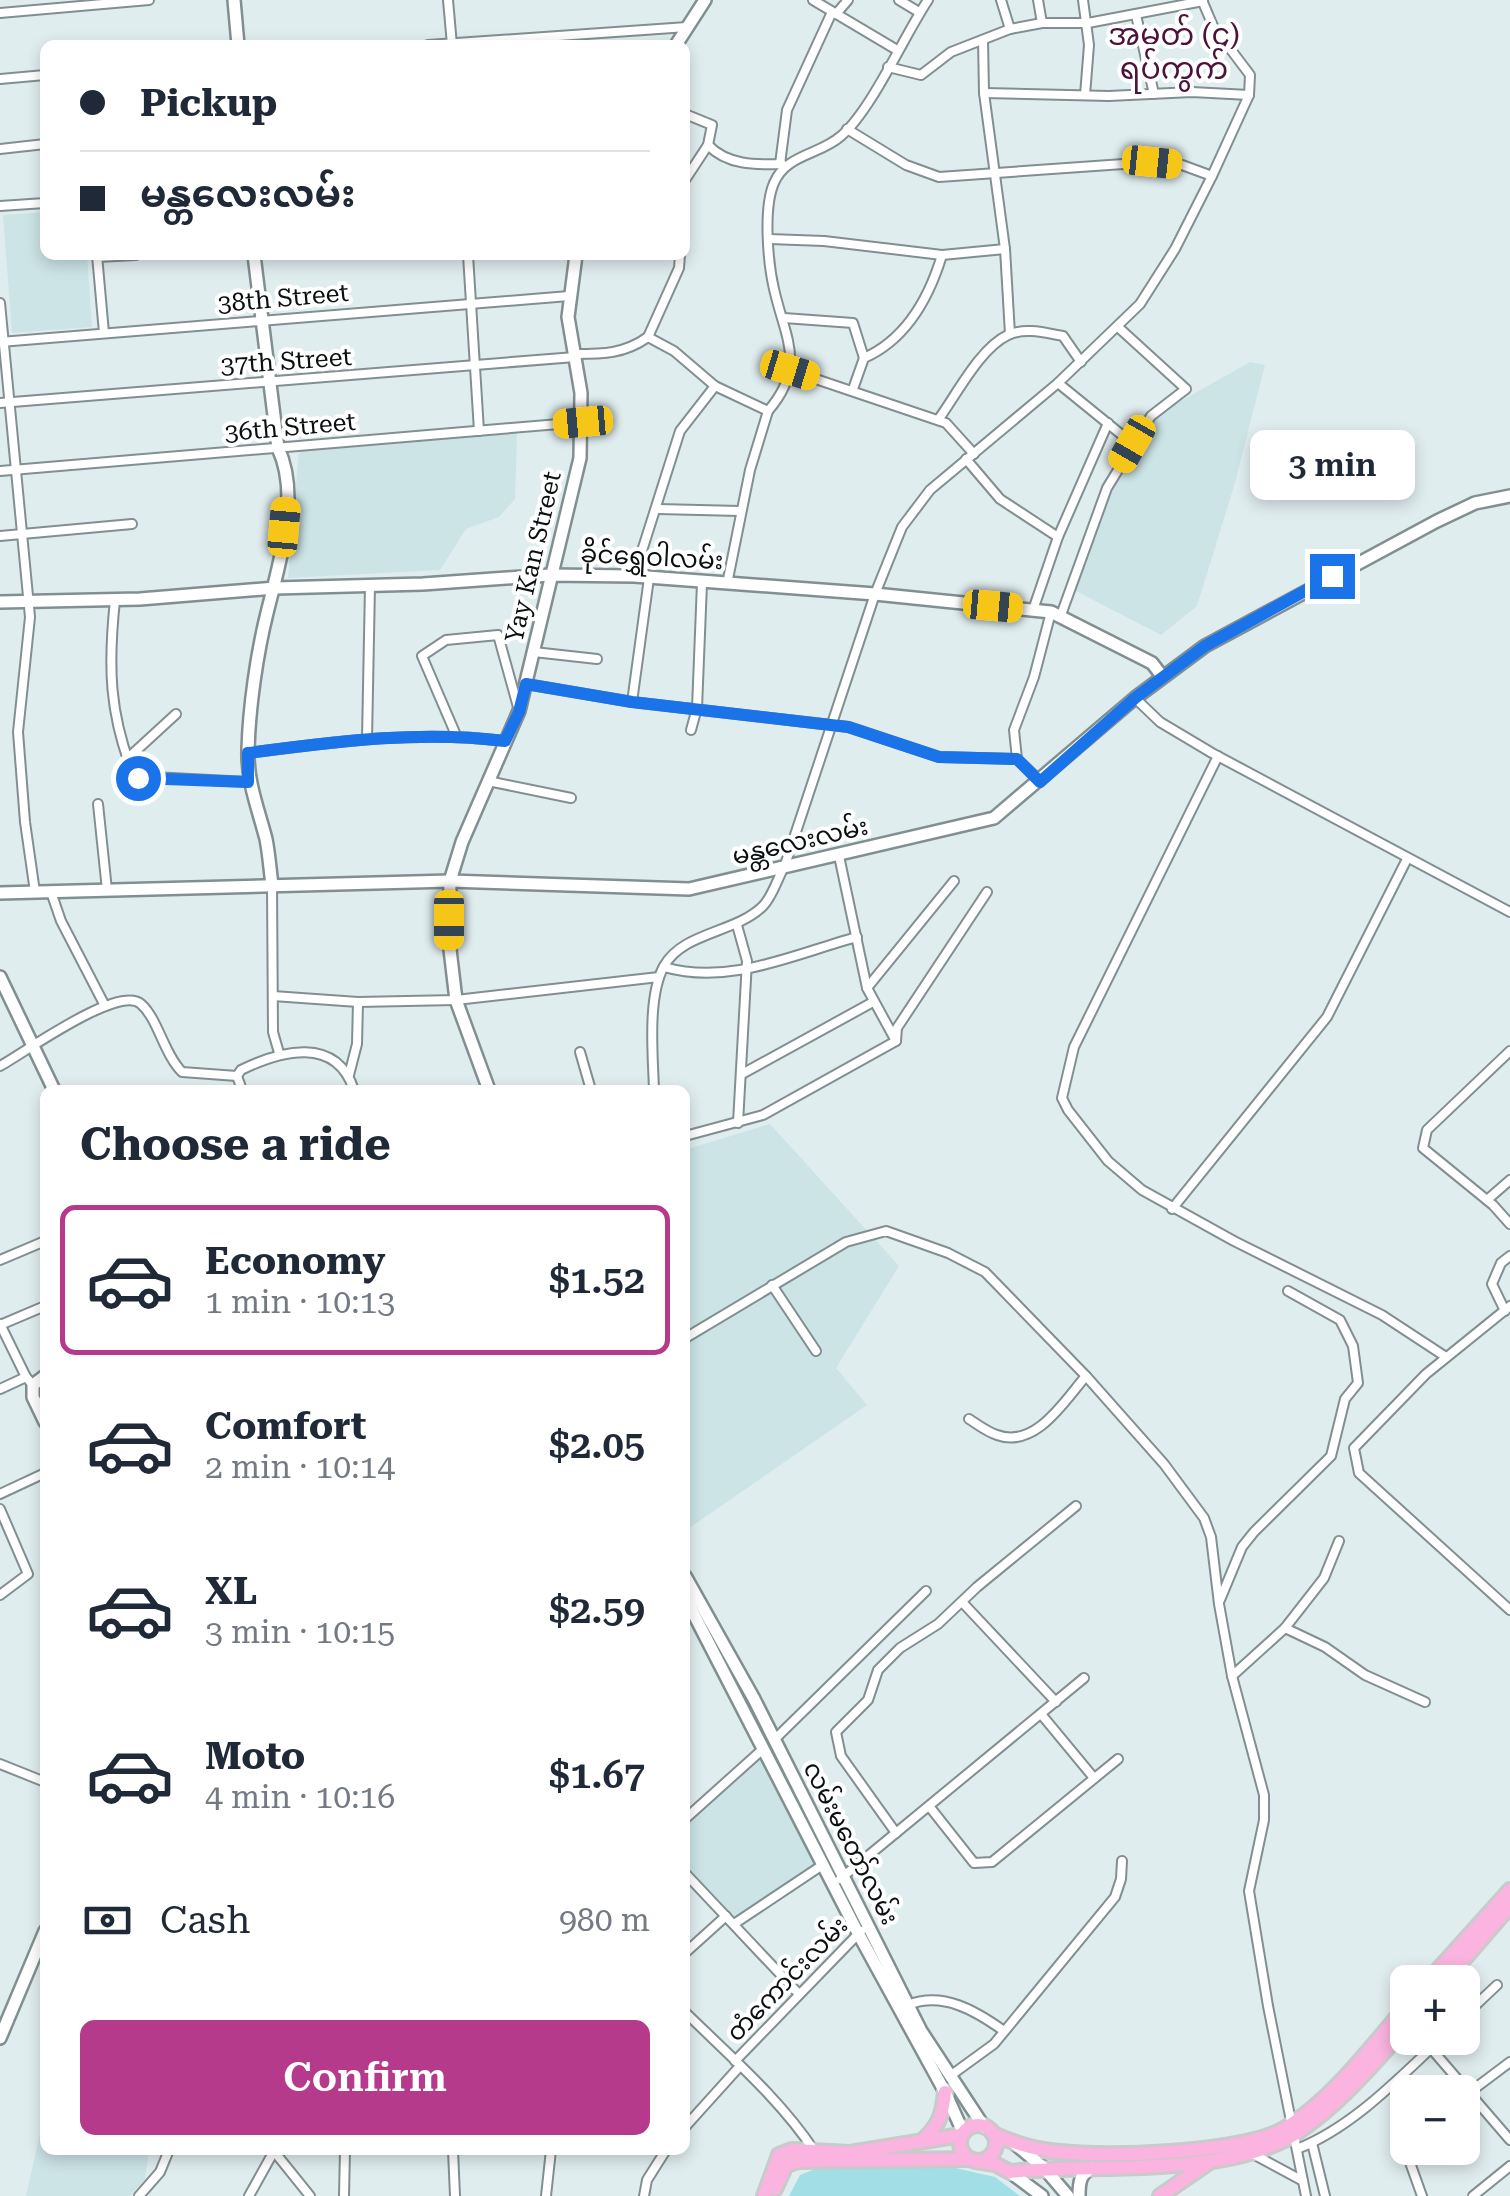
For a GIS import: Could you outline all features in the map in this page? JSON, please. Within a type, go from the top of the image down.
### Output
[{"type":"main road","points":[[234,0],[238,40]]},
{"type":"main road","points":[[679,40],[705,0]]},
{"type":"main road","points":[[254,260],[278,448],[288,468],[275,588],[267,614],[248,753],[248,782],[266,840],[272,885]]},
{"type":"main road","name":"Yay Kan Street","points":[[487,1085],[456,1000],[449,941],[450,881],[462,842],[519,712],[580,458],[583,422],[568,317],[575,260]]},
{"type":"main road","name":"မန္တလေးလမ်း","points":[[0,893],[450,881],[678,890],[994,818],[1162,676],[1261,614],[1437,520],[1475,502],[1510,496]]},
{"type":"main road","name":"ခိုင်ရွှေဝါလမ်း","points":[[0,602],[550,575],[634,576],[874,594],[1056,614],[1152,664],[1162,676]]},
{"type":"main road","points":[[0,976],[52,1085]]},
{"type":"main road","points":[[40,1378],[29,1381],[40,1412]]},
{"type":"main road","name":"လမ်းမတော်လမ်း","points":[[690,1586],[824,1864],[838,1880]]},
{"type":"main road","name":"လမ်းမတော်လမ်း","points":[[690,1605],[729,1665]]},
{"type":"main road","name":"လမ်းမတော်လမ်း","points":[[768,1745],[945,2092],[962,2133]]},
{"type":"main road","points":[[1442,1965],[1510,1890]]},
{"type":"main road","points":[[1459,1965],[1510,1906]]},
{"type":"main road","name":"လမ်းမတော်လမ်း","points":[[863,1929],[950,2076],[989,2130]]},
{"type":"main road","points":[[0,2038],[4,2018],[40,1942]]},
{"type":"main road","points":[[1013,2142],[1064,2152],[1216,2148],[1270,2136],[1294,2136],[1390,2025]]},
{"type":"main road","points":[[1010,2172],[1212,2160],[1251,2153],[1294,2136],[1360,2079],[1390,2045]]},
{"type":"main road","points":[[922,2140],[936,2127],[943,2113],[945,2092]]},
{"type":"main road","points":[[773,2196],[786,2165],[816,2156],[962,2133],[973,2126],[1013,2142],[1044,2168],[1068,2196]]},
{"type":"main road","points":[[764,2196],[779,2155],[792,2150],[816,2156],[986,2159],[994,2151],[989,2130]]},
{"type":"main road","points":[[962,2133],[962,2150],[973,2160],[995,2164],[1042,2196]]},
{"type":"main road","points":[[1160,2196],[1212,2160]]},
{"type":"main road","points":[[1079,2196],[1080,2178],[1092,2168]]},
{"type":"street","points":[[0,13],[149,0]]},
{"type":"street","points":[[448,0],[452,40]]},
{"type":"street","points":[[813,0],[897,50]]},
{"type":"street","points":[[726,584],[740,511],[768,412],[780,398],[790,370],[790,340],[774,289],[767,208],[774,181],[784,164],[787,110],[834,13],[848,0]]},
{"type":"street","points":[[900,0],[920,12]]},
{"type":"street","points":[[708,145],[719,156],[740,162],[784,164],[842,136],[928,0]]},
{"type":"street","points":[[1001,0],[1010,28]]},
{"type":"street","points":[[1038,0],[1042,23]]},
{"type":"street","points":[[1083,0],[1088,23],[1085,95]]},
{"type":"street","points":[[654,1085],[659,978],[670,958],[690,944],[737,925],[764,905],[785,865],[874,594],[902,526],[930,490],[1058,383],[1140,304],[1176,248],[1212,176],[1249,95],[1250,76],[1213,26],[1204,0],[1088,23],[1010,28],[951,52],[921,75],[888,67]]},
{"type":"street","points":[[1136,15],[1154,94]]},
{"type":"street","points":[[507,40],[687,27]]},
{"type":"street","points":[[983,40],[984,93],[1006,249],[1010,334]]},
{"type":"street","points":[[0,79],[40,76]]},
{"type":"street","points":[[984,93],[1249,95]]},
{"type":"street","points":[[690,116],[712,126],[708,145],[690,172]]},
{"type":"street","points":[[847,128],[906,166],[939,177],[1152,162],[1182,165],[1212,176]]},
{"type":"street","points":[[0,149],[40,145]]},
{"type":"street","points":[[0,206],[40,203]]},
{"type":"street","points":[[770,239],[942,254],[1006,249]]},
{"type":"street","points":[[864,358],[882,350],[915,317],[934,282],[942,254]]},
{"type":"street","points":[[98,260],[104,333]]},
{"type":"street","points":[[468,260],[478,431]]},
{"type":"street","points":[[680,260],[648,337],[674,351],[715,386],[768,412]]},
{"type":"street","name":"38th Street","points":[[2,342],[569,296]]},
{"type":"street","points":[[0,303],[4,402],[16,470],[29,599],[18,732],[35,892]]},
{"type":"street","points":[[784,318],[853,323],[864,358],[853,389]]},
{"type":"street","points":[[1040,782],[1017,759],[1014,730],[1056,614],[1106,488],[1151,416],[1186,389],[1118,328]]},
{"type":"street","points":[[938,420],[986,350],[1010,334],[1030,331],[1064,336],[1081,362]]},
{"type":"street","name":"37th Street","points":[[4,402],[610,354],[634,347],[648,337]]},
{"type":"street","points":[[790,370],[946,423],[1000,499],[1058,536]]},
{"type":"street","points":[[1058,383],[1132,444]]},
{"type":"street","points":[[634,576],[658,510],[680,430],[715,386]]},
{"type":"street","name":"36th Street","points":[[0,472],[583,422]]},
{"type":"street","points":[[1033,610],[1058,536],[1108,423]]},
{"type":"street","points":[[658,510],[740,511]]},
{"type":"street","points":[[0,536],[132,524]]},
{"type":"street","points":[[632,702],[649,578]]},
{"type":"street","points":[[691,730],[697,708],[702,583]]},
{"type":"street","points":[[367,738],[370,586]]},
{"type":"street","points":[[114,599],[109,664],[112,708],[127,759],[138,778],[248,782]]},
{"type":"street","points":[[456,735],[422,656],[446,640],[498,635],[519,712]]},
{"type":"street","points":[[534,652],[597,658]]},
{"type":"street","points":[[526,684],[632,702],[848,727],[939,757],[1017,759]]},
{"type":"street","points":[[1135,698],[1160,722],[1218,756],[1510,912]]},
{"type":"street","points":[[127,759],[176,714]]},
{"type":"street","points":[[248,753],[367,738],[456,735],[505,741]]},
{"type":"street","points":[[1218,756],[1074,1047],[1062,1098],[1108,1161],[1142,1190],[1172,1209],[1382,1314],[1446,1357]]},
{"type":"street","points":[[488,781],[571,798]]},
{"type":"street","points":[[98,804],[108,890]]},
{"type":"street","points":[[839,856],[867,988],[896,1041]]},
{"type":"street","points":[[1172,1209],[1328,1017],[1407,858]]},
{"type":"street","points":[[867,988],[954,881]]},
{"type":"street","points":[[272,885],[273,1032],[279,1053]]},
{"type":"street","points":[[51,892],[60,920],[104,1004]]},
{"type":"street","points":[[896,1041],[898,1028],[987,892]]},
{"type":"street","points":[[737,925],[746,969],[738,1122]]},
{"type":"street","points":[[664,967],[702,974],[746,969],[857,937]]},
{"type":"street","points":[[273,996],[358,1002],[456,1000],[659,978]]},
{"type":"street","points":[[0,1066],[104,1004],[137,1000],[182,1072],[237,1076]]},
{"type":"street","points":[[349,1076],[356,1044],[358,1002]]},
{"type":"street","points":[[742,1074],[873,1002]]},
{"type":"street","points":[[690,1135],[763,1116],[896,1041]]},
{"type":"street","points":[[1510,1051],[1427,1130],[1424,1148],[1510,1224]]},
{"type":"street","points":[[580,1052],[590,1085]]},
{"type":"street","points":[[237,1076],[241,1070],[279,1053],[329,1057],[349,1076],[352,1085]]},
{"type":"street","points":[[237,1076],[240,1085]]},
{"type":"street","points":[[1487,1200],[1510,1180]]},
{"type":"street","points":[[690,1335],[846,1242],[886,1232],[948,1253],[985,1272],[1086,1376],[1164,1464],[1204,1518],[1211,1536],[1218,1604],[1232,1676],[1264,1795],[1264,1820],[1249,1891],[1306,2196]]},
{"type":"street","points":[[0,1260],[40,1243]]},
{"type":"street","points":[[1510,1256],[1501,1262],[1492,1284],[1507,1309],[1446,1357],[1354,1448],[1359,1473],[1510,1610]]},
{"type":"street","points":[[772,1285],[816,1350]]},
{"type":"street","points":[[1218,1604],[1242,1547],[1331,1456],[1345,1399],[1358,1383],[1353,1346],[1340,1320],[1288,1291]]},
{"type":"street","points":[[0,1389],[29,1381],[0,1324],[40,1308]]},
{"type":"street","points":[[968,1419],[998,1436],[1025,1436],[1044,1424],[1086,1376]]},
{"type":"street","points":[[0,1494],[40,1475]]},
{"type":"street","points":[[896,1833],[842,1756],[836,1732],[868,1700],[878,1670],[900,1648],[918,1639],[1076,1506]]},
{"type":"street","points":[[0,1509],[28,1574],[0,1594]]},
{"type":"street","points":[[1232,1676],[1285,1628],[1324,1578],[1339,1542]]},
{"type":"street","points":[[690,1815],[926,1590]]},
{"type":"street","points":[[962,1602],[1056,1702]]},
{"type":"street","points":[[1285,1628],[1324,1647],[1366,1675],[1424,1702]]},
{"type":"street","points":[[838,1880],[1084,1678]]},
{"type":"street","points":[[1040,1714],[1094,1778]]},
{"type":"street","points":[[929,1806],[974,1863],[992,1862],[1118,1760]]},
{"type":"street","points":[[0,1764],[40,1780]]},
{"type":"street","points":[[950,2076],[988,2051],[1115,1897],[1122,1861]]},
{"type":"street","points":[[734,1924],[824,1864]]},
{"type":"street","points":[[690,1878],[798,1993]]},
{"type":"street","points":[[690,1948],[726,1916]]},
{"type":"street","name":"တံကောင်းလမ်း","points":[[690,2121],[798,1993],[863,1929]]},
{"type":"street","points":[[1480,2001],[1497,1984]]},
{"type":"street","points":[[908,2005],[924,1999],[972,2009],[1004,2030]]},
{"type":"street","points":[[690,2017],[738,2063],[816,2156]]},
{"type":"street","points":[[1312,2143],[1390,2087],[1424,2055]]},
{"type":"street","points":[[1437,2055],[1454,2075]]},
{"type":"street","points":[[1480,2082],[1510,2062]]},
{"type":"street","points":[[1480,2106],[1510,2140]]},
{"type":"street","points":[[1294,2136],[1312,2143]]},
{"type":"street","points":[[1312,2143],[1324,2196]]},
{"type":"street","points":[[1251,2153],[1303,2181]]},
{"type":"street","points":[[139,2196],[160,2172],[167,2155]]},
{"type":"street","points":[[249,2196],[270,2155]]},
{"type":"street","points":[[277,2155],[310,2196]]},
{"type":"street","points":[[344,2196],[345,2155]]},
{"type":"street","points":[[453,2155],[455,2196]]},
{"type":"street","points":[[546,2196],[550,2155]]},
{"type":"street","points":[[644,2196],[648,2180],[663,2155]]},
{"type":"street","points":[[1411,2165],[1422,2196]]},
{"type":"street","points":[[1473,2196],[1510,2166]]},
{"type":"shaded area","points":[[40,212],[40,260],[87,260],[92,327],[12,333],[3,215]]},
{"type":"shaded area","points":[[1250,362],[1265,365],[1234,486],[1197,606],[1161,635],[1074,590],[1114,482],[1153,417]]},
{"type":"shaded area","points":[[517,433],[515,499],[499,517],[466,529],[440,570],[288,578],[299,451]]},
{"type":"shaded area","points":[[770,1124],[899,1266],[836,1368],[867,1405],[690,1528],[690,1148]]},
{"type":"shaded area","points":[[760,1754],[815,1864],[733,1923],[690,1878],[690,1817]]},
{"type":"shaded area","points":[[40,2133],[40,2155],[148,2155],[145,2179],[130,2196],[26,2196]]},
{"type":"shaded area","points":[[951,2167],[995,2177],[1020,2196],[789,2196],[800,2175],[815,2169]]},
{"type":"district","name":"အမှတ် (၄) ရပ်ကွက်","points":[[1174,51]]},
{"type":"route","points":[[138,778],[248,782],[248,753],[351,739],[456,735],[505,741],[519,712],[526,684],[632,702],[848,727],[939,757],[1017,759],[1040,782],[1162,676],[1205,646],[1332,576]]}]
